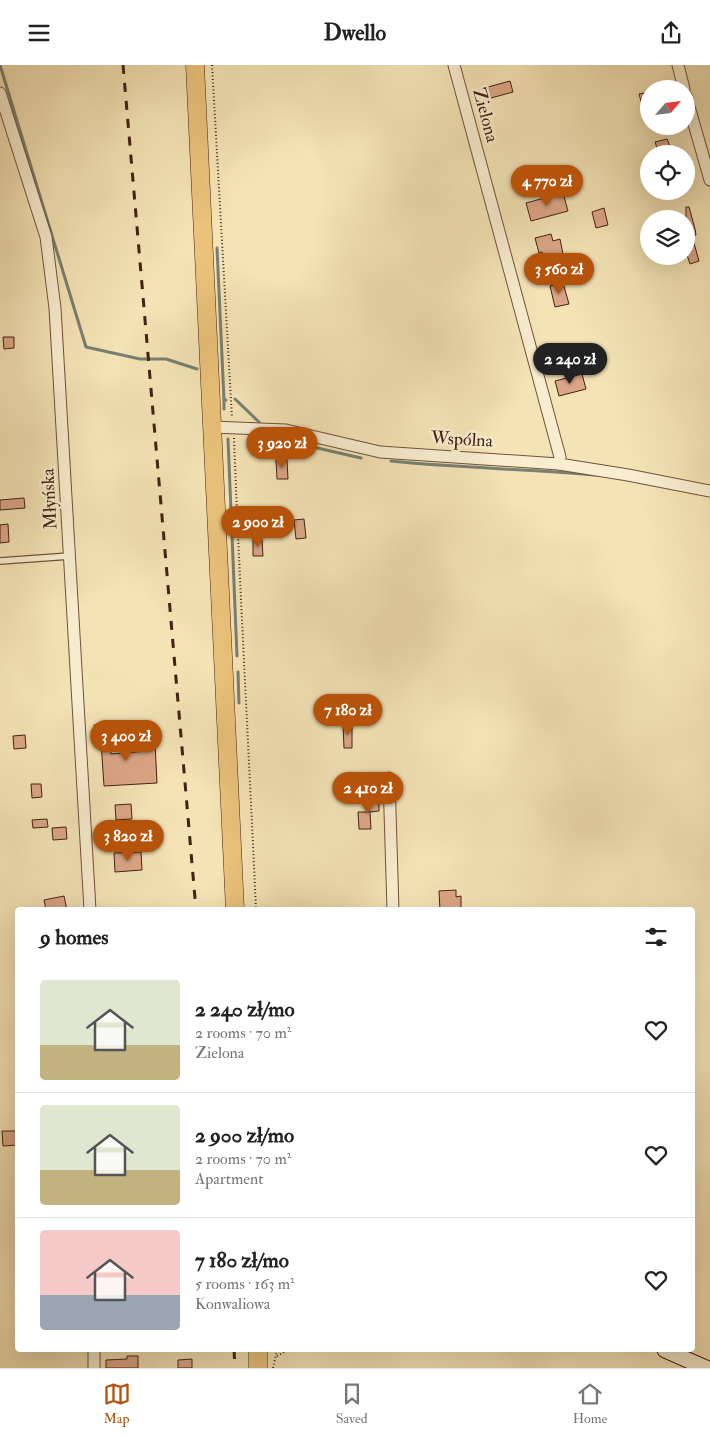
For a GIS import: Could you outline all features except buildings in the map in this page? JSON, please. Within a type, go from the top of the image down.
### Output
[{"type":"main road","points":[[195,65],[236,907]]},
{"type":"main road","points":[[258,1352],[258,1368]]},
{"type":"main road","points":[[670,1352],[706,1368]]},
{"type":"street","name":"Zielona","points":[[454,65],[560,457],[559,464]]},
{"type":"street","points":[[678,65],[682,80]]},
{"type":"street","name":"Młyńska","points":[[0,93],[46,237],[55,308],[90,907]]},
{"type":"street","points":[[695,127],[710,179]]},
{"type":"street","name":"Wspólna","points":[[212,427],[286,430],[380,452],[559,464],[619,473],[710,491]]},
{"type":"street","points":[[388,778],[393,907]]},
{"type":"street","points":[[94,1352],[94,1368]]},
{"type":"street","points":[[706,1368],[710,1357]]},
{"type":"lane","points":[[0,561],[70,556]]},
{"type":"path","points":[[212,65],[233,428],[256,907]]},
{"type":"path","points":[[272,1368],[278,1352]]},
{"type":"path","points":[[277,1356],[284,1352]]},
{"type":"waterway","points":[[0,65],[86,347],[140,359],[166,359],[197,369]]},
{"type":"waterway","points":[[217,248],[224,400],[226,400]]},
{"type":"waterway","points":[[235,399],[259,422]]},
{"type":"waterway","points":[[224,400],[224,409]]},
{"type":"waterway","points":[[228,439],[237,656]]},
{"type":"waterway","points":[[278,439],[361,458]]},
{"type":"waterway","points":[[391,461],[596,475]]},
{"type":"waterway","points":[[238,672],[239,703]]},
{"type":"railway","points":[[123,65],[196,907]]},
{"type":"railway","points":[[234,1352],[235,1368]]}]
